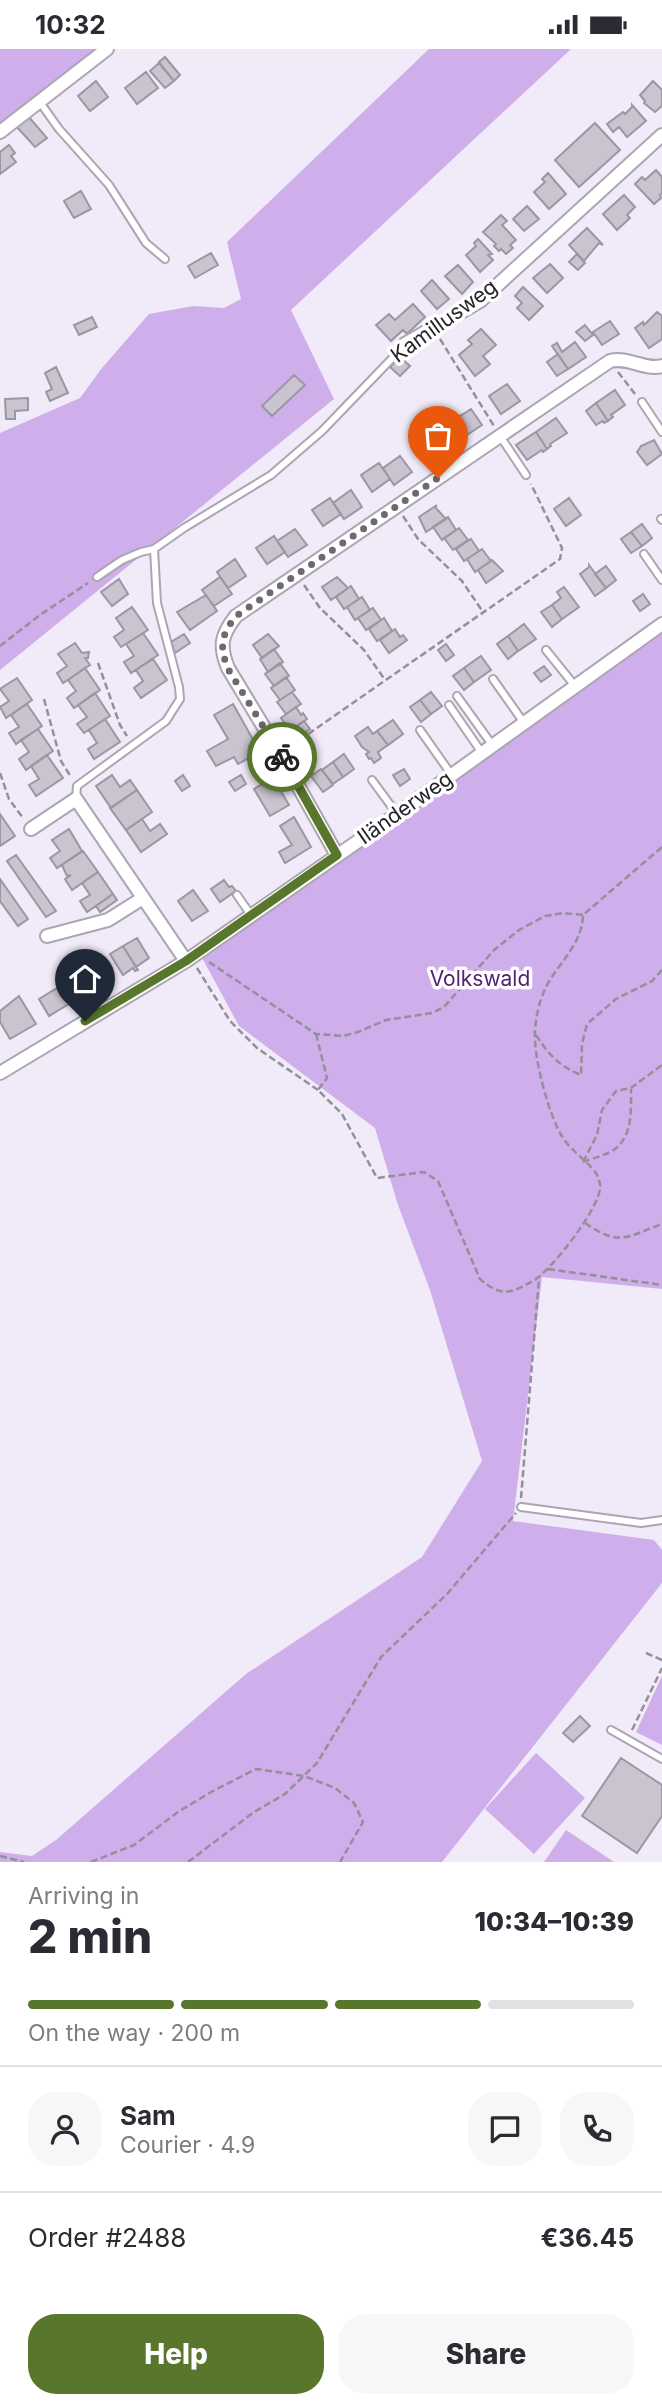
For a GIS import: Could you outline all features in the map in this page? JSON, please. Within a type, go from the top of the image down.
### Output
[{"type":"street","points":[[0,132],[107,49]]},
{"type":"street","name":"Kamillusweg","points":[[405,344],[480,301],[662,135]]},
{"type":"street","points":[[337,855],[228,669],[222,642],[225,629],[236,616],[610,361],[620,359],[653,368],[662,366]]},
{"type":"street","name":"Iländerweg","points":[[0,1073],[191,957],[397,814],[662,624]]},
{"type":"street","points":[[31,829],[76,792],[143,898],[191,957]]},
{"type":"street","points":[[47,936],[108,920],[143,898]]},
{"type":"lane","points":[[39,101],[59,129],[110,185],[146,243],[166,259]]},
{"type":"lane","name":"Kamillusweg","points":[[97,577],[122,560],[154,549],[271,475],[337,417],[405,344]]},
{"type":"lane","points":[[642,402],[662,432]]},
{"type":"lane","points":[[500,436],[526,475]]},
{"type":"lane","points":[[76,792],[132,745],[166,721],[180,699],[157,603],[154,549]]},
{"type":"lane","points":[[644,554],[662,580]]},
{"type":"lane","points":[[546,650],[575,686]]},
{"type":"lane","points":[[493,679],[524,723]]},
{"type":"lane","points":[[457,696],[487,749]]},
{"type":"lane","points":[[449,705],[487,749]]},
{"type":"lane","points":[[420,730],[452,775]]},
{"type":"lane","points":[[372,780],[397,814]]},
{"type":"lane","points":[[237,895],[251,915]]},
{"type":"lane","points":[[521,1507],[641,1523],[662,1520]]},
{"type":"lane","points":[[611,1730],[662,1759]]},
{"type":"path","points":[[433,328],[500,436]]},
{"type":"path","points":[[610,361],[642,402]]},
{"type":"path","points":[[280,754],[560,559],[562,548],[526,475]]},
{"type":"path","points":[[397,507],[418,539],[462,581],[483,612]]},
{"type":"path","points":[[297,575],[320,608],[364,650],[385,680]]},
{"type":"path","points":[[0,646],[97,577]]},
{"type":"path","points":[[98,663],[120,725],[132,745]]},
{"type":"path","points":[[44,699],[61,761],[76,792]]},
{"type":"path","points":[[0,773],[9,799],[31,829]]},
{"type":"path","points":[[191,957],[230,1021],[257,1048],[318,1090],[342,1114],[377,1178],[407,1172],[424,1172],[438,1181],[481,1279],[493,1290],[509,1292],[539,1277],[547,1269],[585,1223],[596,1203],[600,1188],[598,1174],[583,1162],[562,1138],[545,1096],[535,1033],[540,1000],[548,982],[576,943],[582,929],[583,915],[662,847]]},
{"type":"path","points":[[191,957],[246,985],[316,1034],[343,1036],[358,1033],[386,1020],[432,1013],[444,1007],[494,950],[519,930],[545,916],[565,913],[583,915]]},
{"type":"path","points":[[535,1033],[544,1048],[563,1067],[581,1075],[582,1044],[587,1024],[616,999],[652,981],[662,970]]},
{"type":"path","points":[[316,1034],[327,1078],[318,1090]]},
{"type":"path","points":[[583,1162],[597,1135],[601,1110],[616,1091],[631,1089],[662,1065]]},
{"type":"path","points":[[583,1162],[615,1149],[627,1134],[631,1115],[631,1089]]},
{"type":"path","points":[[585,1223],[611,1238],[624,1238],[662,1224]]},
{"type":"path","points":[[547,1269],[662,1285]]},
{"type":"path","points":[[188,1862],[254,1812],[285,1794],[317,1763],[381,1657],[447,1594],[521,1507],[539,1277]]},
{"type":"path","points":[[646,1653],[662,1660]]},
{"type":"path","points":[[628,1739],[662,1668]]},
{"type":"path","points":[[91,1862],[134,1846],[200,1798],[256,1769],[304,1776],[335,1788],[354,1803],[363,1822],[340,1862]]},
{"type":"path","points":[[0,1856],[24,1862]]},
{"type":"green space","points":[[0,49],[99,49],[0,125]]},
{"type":"green space","points":[[429,49],[571,49],[291,310],[334,399],[0,670],[0,433],[80,398],[149,314],[193,306],[224,308],[241,299],[227,242]]},
{"type":"green space","name":"Volkswald","points":[[662,625],[662,1289],[542,1277],[513,1521],[654,1540],[662,1550],[662,1583],[442,1862],[0,1862],[0,1852],[32,1856],[56,1840],[246,1674],[422,1557],[482,1461],[430,1290],[398,1205],[375,1128],[239,1026],[200,954]]},
{"type":"green space","points":[[662,1676],[662,1745],[636,1732]]},
{"type":"green space","points":[[536,1753],[585,1798],[534,1854],[485,1809]]},
{"type":"green space","points":[[566,1830],[614,1862],[544,1862]]},
{"type":"building","points":[[165,57],[180,75],[174,81],[159,62]]},
{"type":"building","points":[[159,63],[174,81],[165,88],[150,71]]},
{"type":"building","points":[[146,72],[158,88],[137,104],[125,88]]},
{"type":"building","points":[[96,81],[108,97],[90,111],[78,96]]},
{"type":"building","points":[[653,81],[662,90],[662,106],[655,112],[644,103],[640,95]]},
{"type":"building","points":[[632,105],[646,121],[627,137],[619,127],[613,132],[607,124],[623,112],[625,114]]},
{"type":"building","points":[[28,116],[47,138],[35,147],[16,126]]},
{"type":"building","points":[[595,123],[620,150],[579,187],[555,160]]},
{"type":"building","points":[[9,145],[15,153],[11,156],[16,162],[0,174],[0,152]]},
{"type":"building","points":[[656,170],[662,177],[662,193],[661,198],[654,204],[635,184],[642,177],[645,180]]},
{"type":"building","points":[[548,173],[566,194],[549,209],[534,192],[545,182],[542,179]]},
{"type":"building","points":[[81,191],[91,209],[74,218],[64,201]]},
{"type":"building","points":[[624,195],[635,207],[627,215],[630,218],[617,230],[603,214]]},
{"type":"building","points":[[527,206],[539,219],[524,231],[513,219]]},
{"type":"building","points":[[501,215],[507,221],[502,225],[516,240],[510,245],[513,248],[506,254],[501,249],[499,251],[494,246],[496,244],[483,232]]},
{"type":"building","points":[[587,228],[603,245],[599,243],[584,261],[569,245]]},
{"type":"building","points":[[478,239],[492,254],[488,255],[493,260],[480,272],[466,255],[476,246],[474,243]]},
{"type":"building","points":[[211,253],[218,265],[195,278],[188,266]]},
{"type":"building","points":[[577,254],[585,263],[578,270],[569,262]]},
{"type":"building","points":[[550,264],[563,278],[547,293],[533,278]]},
{"type":"building","points":[[458,265],[473,282],[462,294],[445,276]]},
{"type":"building","points":[[432,280],[449,299],[437,309],[421,291]]},
{"type":"building","points":[[523,287],[543,306],[529,320],[517,308],[522,303],[515,296]]},
{"type":"building","points":[[413,304],[425,317],[407,334],[403,330],[391,341],[376,325],[389,314],[395,320]]},
{"type":"building","points":[[657,312],[662,316],[662,339],[649,348],[635,328],[643,322],[644,325]]},
{"type":"building","points":[[92,317],[97,327],[79,335],[74,325]]},
{"type":"building","points":[[610,321],[619,334],[602,345],[593,332]]},
{"type":"building","points":[[585,325],[593,335],[585,341],[576,332]]},
{"type":"building","points":[[481,329],[496,345],[483,356],[490,364],[475,376],[459,355],[472,344],[468,340]]},
{"type":"building","points":[[575,342],[586,357],[568,369],[552,346],[557,343],[562,352]]},
{"type":"building","points":[[558,354],[568,369],[557,376],[547,362]]},
{"type":"building","points":[[400,357],[410,366],[400,376],[390,367]]},
{"type":"building","points":[[56,367],[68,393],[50,401],[46,392],[52,389],[45,373]]},
{"type":"building","points":[[294,375],[305,385],[272,416],[262,406]]},
{"type":"building","points":[[507,384],[520,401],[501,414],[489,396]]},
{"type":"building","points":[[615,390],[625,405],[611,415],[613,417],[608,421],[596,403]]},
{"type":"building","points":[[28,398],[28,410],[15,411],[15,419],[6,419],[5,399]]},
{"type":"building","points":[[596,403],[608,421],[596,425],[586,411]]},
{"type":"building","points":[[471,409],[482,425],[464,437],[452,421]]},
{"type":"building","points":[[449,416],[460,432],[442,445],[431,428]]},
{"type":"building","points":[[556,418],[567,433],[547,449],[536,432]]},
{"type":"building","points":[[427,423],[438,439],[420,451],[409,435]]},
{"type":"building","points":[[536,432],[547,449],[527,460],[516,445]]},
{"type":"building","points":[[654,440],[662,454],[647,465],[637,452],[641,446]]},
{"type":"building","points":[[400,456],[412,472],[394,485],[383,468]]},
{"type":"building","points":[[379,463],[390,479],[372,492],[361,475]]},
{"type":"building","points":[[351,490],[362,507],[344,519],[333,503]]},
{"type":"building","points":[[330,498],[341,514],[323,526],[312,510]]},
{"type":"building","points":[[569,498],[581,515],[566,526],[554,509]]},
{"type":"building","points":[[437,505],[435,507],[446,519],[426,532],[419,517]]},
{"type":"building","points":[[448,517],[456,530],[442,540],[433,527]]},
{"type":"building","points":[[642,524],[652,538],[642,546],[631,532]]},
{"type":"building","points":[[459,528],[468,540],[453,550],[444,538]]},
{"type":"building","points":[[295,529],[307,545],[288,557],[277,541]]},
{"type":"building","points":[[631,532],[642,546],[631,553],[621,539]]},
{"type":"building","points":[[274,536],[285,552],[267,564],[256,548]]},
{"type":"building","points":[[471,539],[479,551],[464,561],[456,549]]},
{"type":"building","points":[[482,549],[491,561],[475,572],[467,559]]},
{"type":"building","points":[[235,559],[246,576],[228,588],[217,572]]},
{"type":"building","points":[[492,560],[503,571],[486,583],[478,570]]},
{"type":"building","points":[[589,565],[606,588],[595,596],[580,574]]},
{"type":"building","points":[[606,566],[616,580],[606,588],[595,574]]},
{"type":"building","points":[[220,577],[232,594],[214,606],[202,590]]},
{"type":"building","points":[[337,577],[348,588],[331,600],[322,587]]},
{"type":"building","points":[[119,579],[128,594],[112,606],[101,592]]},
{"type":"building","points":[[351,586],[359,599],[344,609],[336,597]]},
{"type":"building","points":[[564,587],[579,607],[562,619],[552,605],[561,598],[557,592]]},
{"type":"building","points":[[643,594],[650,604],[640,611],[633,601]]},
{"type":"building","points":[[206,595],[217,611],[190,630],[177,612]]},
{"type":"building","points":[[362,597],[370,610],[355,620],[347,607]]},
{"type":"building","points":[[552,605],[562,619],[552,627],[541,612]]},
{"type":"building","points":[[132,607],[148,630],[121,647],[114,637],[124,630],[116,618]]},
{"type":"building","points":[[373,608],[381,620],[366,630],[358,618]]},
{"type":"building","points":[[384,618],[392,631],[377,641],[369,629]]},
{"type":"building","points":[[524,624],[536,639],[518,651],[508,636]]},
{"type":"building","points":[[395,629],[400,637],[403,635],[407,640],[389,653],[380,640]]},
{"type":"building","points":[[143,633],[158,655],[131,673],[124,662],[134,656],[126,644]]},
{"type":"building","points":[[184,634],[190,643],[175,653],[171,642]]},
{"type":"building","points":[[268,634],[279,646],[262,658],[253,645]]},
{"type":"building","points":[[508,636],[518,651],[508,659],[497,644]]},
{"type":"building","points":[[75,643],[82,653],[89,652],[88,658],[85,658],[90,665],[63,683],[57,673],[67,666],[58,654]]},
{"type":"building","points":[[446,644],[454,655],[446,661],[438,650]]},
{"type":"building","points":[[274,649],[283,662],[268,672],[260,659]]},
{"type":"building","points":[[481,656],[491,670],[474,682],[464,668]]},
{"type":"building","points":[[153,659],[167,680],[141,698],[134,688],[143,681],[136,670]]},
{"type":"building","points":[[280,663],[289,676],[274,686],[265,674]]},
{"type":"building","points":[[544,666],[551,675],[541,682],[534,673]]},
{"type":"building","points":[[85,668],[100,690],[74,708],[67,698],[76,691],[68,680]]},
{"type":"building","points":[[464,668],[474,682],[464,690],[453,676]]},
{"type":"building","points":[[286,677],[295,690],[280,700],[271,688]]},
{"type":"building","points":[[17,678],[32,700],[6,718],[0,707],[9,701],[0,689]]},
{"type":"building","points":[[292,692],[301,704],[286,714],[277,702]]},
{"type":"building","points":[[431,692],[442,706],[431,714],[420,700]]},
{"type":"building","points":[[95,693],[110,716],[84,733],[77,724],[87,717],[78,705]]},
{"type":"building","points":[[420,700],[431,714],[421,722],[410,707]]},
{"type":"building","points":[[27,704],[42,726],[16,744],[9,733],[19,727],[11,715]]},
{"type":"building","points":[[233,704],[255,743],[249,746],[254,755],[238,764],[234,757],[216,766],[207,751],[228,739],[214,715]]},
{"type":"building","points":[[296,707],[307,719],[290,731],[281,718]]},
{"type":"building","points":[[105,719],[120,742],[94,759],[88,749],[97,743],[89,730]]},
{"type":"building","points":[[393,720],[403,734],[388,745],[377,731]]},
{"type":"building","points":[[304,721],[310,729],[296,739],[290,731]]},
{"type":"building","points":[[368,727],[373,734],[377,731],[388,745],[378,752],[381,758],[374,763],[366,754],[369,752],[355,736]]},
{"type":"building","points":[[38,729],[53,751],[26,770],[19,759],[29,752],[21,740]]},
{"type":"building","points":[[344,754],[354,769],[343,777],[333,762]]},
{"type":"building","points":[[47,755],[63,778],[36,796],[29,785],[39,779],[31,766]]},
{"type":"building","points":[[333,762],[343,777],[333,784],[322,770]]},
{"type":"building","points":[[321,769],[333,785],[323,792],[311,776]]},
{"type":"building","points":[[404,769],[410,779],[400,786],[393,775]]},
{"type":"building","points":[[112,775],[120,787],[130,780],[137,790],[111,808],[96,786]]},
{"type":"building","points":[[183,775],[190,786],[182,791],[175,781]]},
{"type":"building","points":[[241,775],[246,784],[235,791],[229,782]]},
{"type":"building","points":[[273,778],[289,805],[270,816],[254,789]]},
{"type":"building","points":[[137,790],[152,812],[126,830],[110,808]]},
{"type":"building","points":[[0,814],[15,836],[0,846]]},
{"type":"building","points":[[294,817],[311,847],[285,863],[279,852],[292,845],[280,826]]},
{"type":"building","points":[[142,819],[150,831],[160,824],[167,834],[141,852],[126,830]]},
{"type":"building","points":[[69,829],[82,851],[57,868],[50,858],[60,851],[52,840]]},
{"type":"building","points":[[83,851],[98,872],[72,890],[65,879],[71,875],[67,876],[62,865]]},
{"type":"building","points":[[16,855],[56,911],[46,917],[7,861]]},
{"type":"building","points":[[98,872],[113,894],[87,912],[80,901],[90,895],[82,883]]},
{"type":"building","points":[[0,879],[28,919],[18,926],[0,901]]},
{"type":"building","points":[[224,880],[236,891],[220,902],[211,889]]},
{"type":"building","points":[[193,890],[208,911],[192,921],[178,901]]},
{"type":"building","points":[[113,894],[117,900],[100,912],[96,906]]},
{"type":"building","points":[[137,938],[149,958],[136,967],[123,946]]},
{"type":"building","points":[[123,946],[138,970],[133,968],[123,975],[110,954]]},
{"type":"building","points":[[100,961],[112,981],[99,990],[86,969]]},
{"type":"building","points":[[86,969],[99,990],[86,998],[73,977]]},
{"type":"building","points":[[62,985],[72,1002],[49,1016],[39,999]]},
{"type":"building","points":[[19,996],[36,1024],[10,1039],[0,1022],[0,1011]]},
{"type":"building","points":[[580,1716],[590,1726],[573,1742],[563,1733]]},
{"type":"building","points":[[621,1758],[662,1785],[662,1816],[637,1853],[582,1816]]},
{"type":"way so far","points":[[282,757],[228,669],[222,642],[225,629],[236,616],[438,478]]},
{"type":"route","points":[[85,1021],[186,961],[337,855],[282,757]]}]
